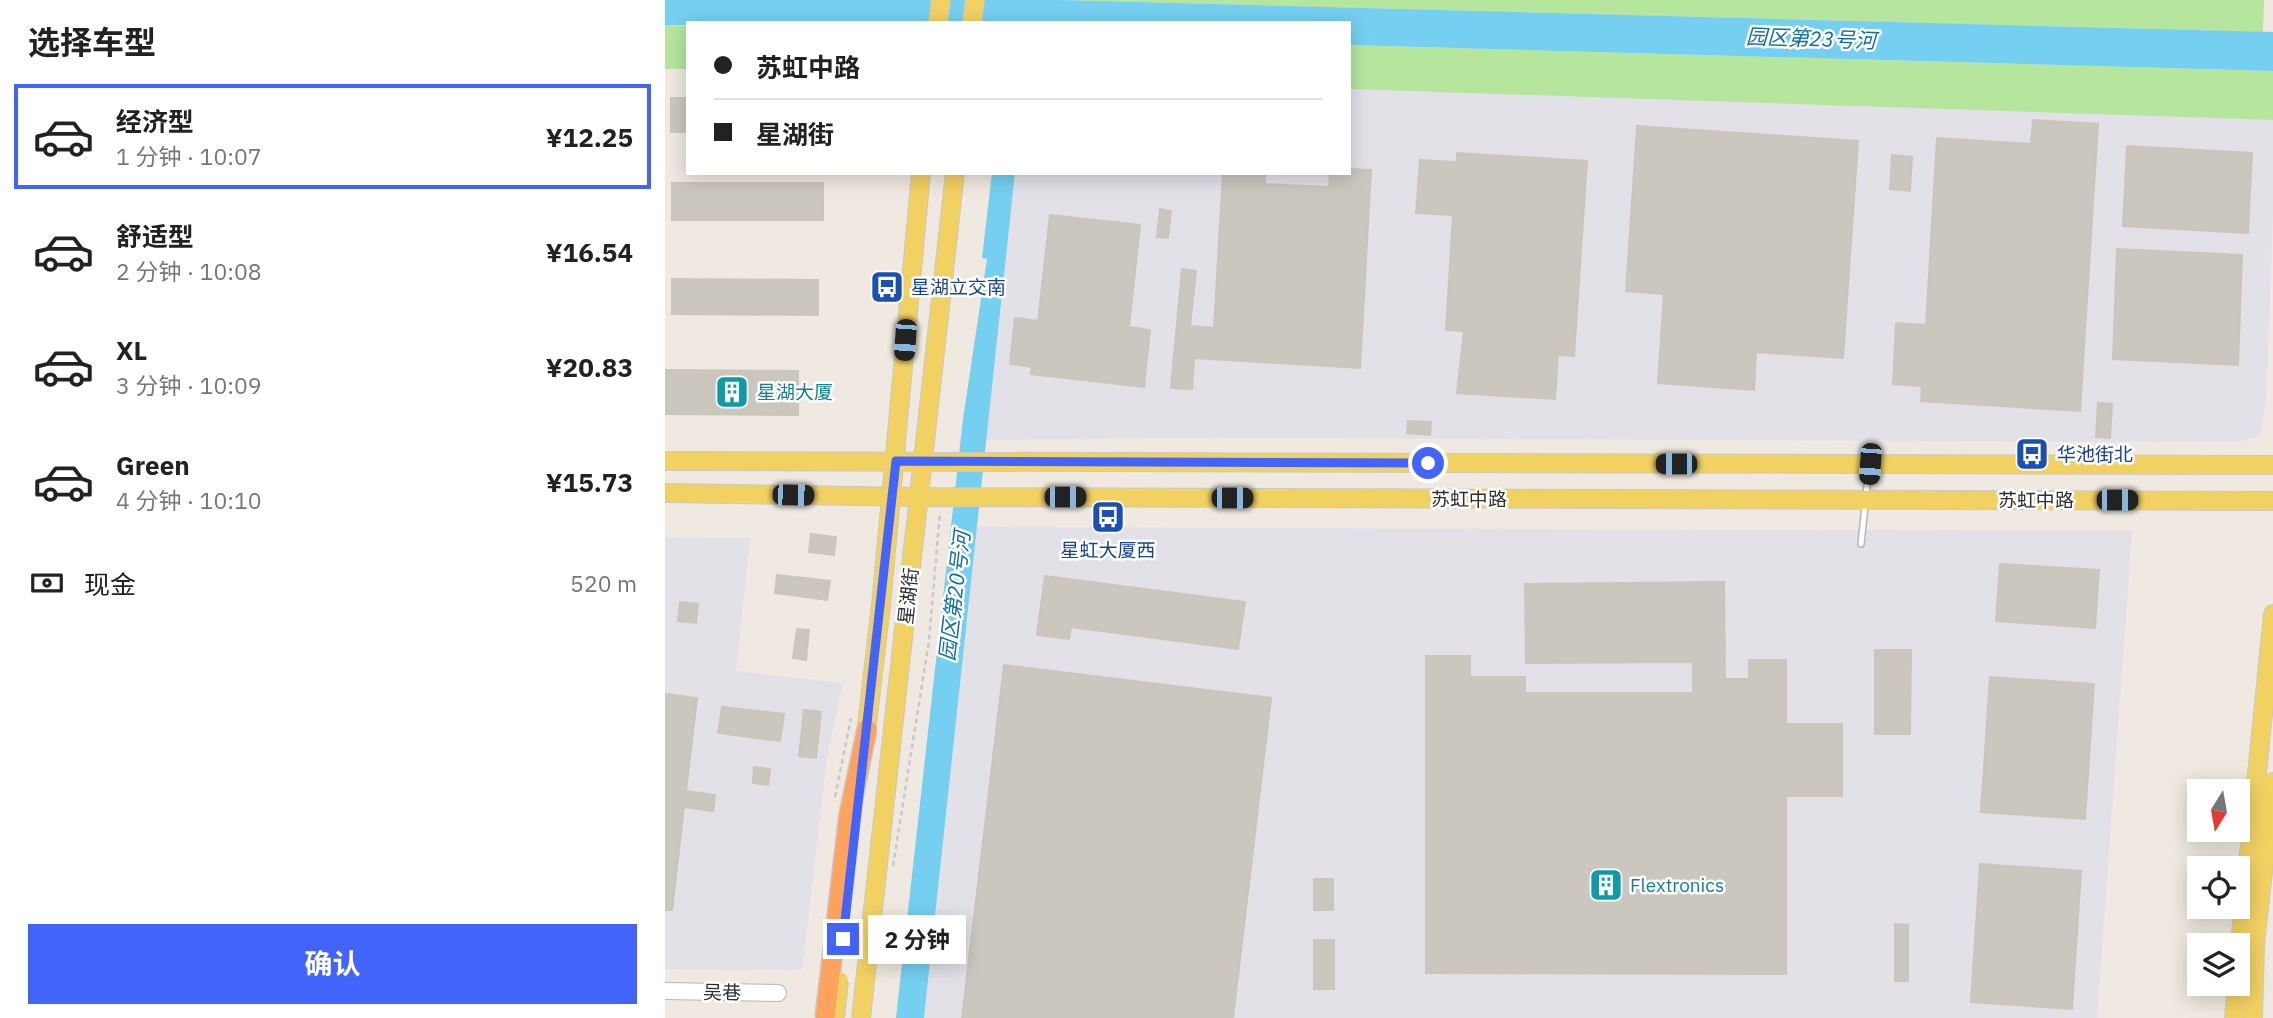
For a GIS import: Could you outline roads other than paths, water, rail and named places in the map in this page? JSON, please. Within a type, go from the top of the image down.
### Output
[{"type":"highway","points":[[825,1018],[849,815],[867,729]]},
{"type":"main road","points":[[939,21],[941,0]]},
{"type":"main road","points":[[972,21],[975,0]]},
{"type":"main road","name":"星湖街","points":[[835,1018],[896,461],[911,257],[921,175]]},
{"type":"main road","name":"星湖街","points":[[861,1018],[955,175]]},
{"type":"main road","name":"苏虹中路","points":[[665,461],[2273,465]]},
{"type":"main road","name":"苏虹中路","points":[[665,493],[919,497],[2273,501]]},
{"type":"main road","points":[[2241,933],[2273,614]]},
{"type":"main road","points":[[2253,1018],[2255,944],[2273,782]]},
{"type":"main road","points":[[2234,1018],[2236,996]]},
{"type":"street","name":"吴巷","points":[[665,991],[778,993]]},
{"type":"lane","points":[[1861,544],[1870,464]]},
{"type":"water","name":"园区第23号河","points":[[665,0],[1060,0],[2273,32],[2273,71],[1351,45],[1351,21],[686,21],[686,25],[665,25]]},
{"type":"water","name":"园区第20号河","points":[[992,175],[1015,175],[924,1018],[896,1018],[963,419],[987,259],[982,258]]},
{"type":"place","name":"星湖立交南","points":[[887,287]]},
{"type":"place","name":"星湖大厦","points":[[732,392]]},
{"type":"place","name":"华池街北","points":[[2032,454]]},
{"type":"place","name":"星虹大厦西","points":[[1108,517]]},
{"type":"place","name":"Flextronics","points":[[1606,885]]}]
